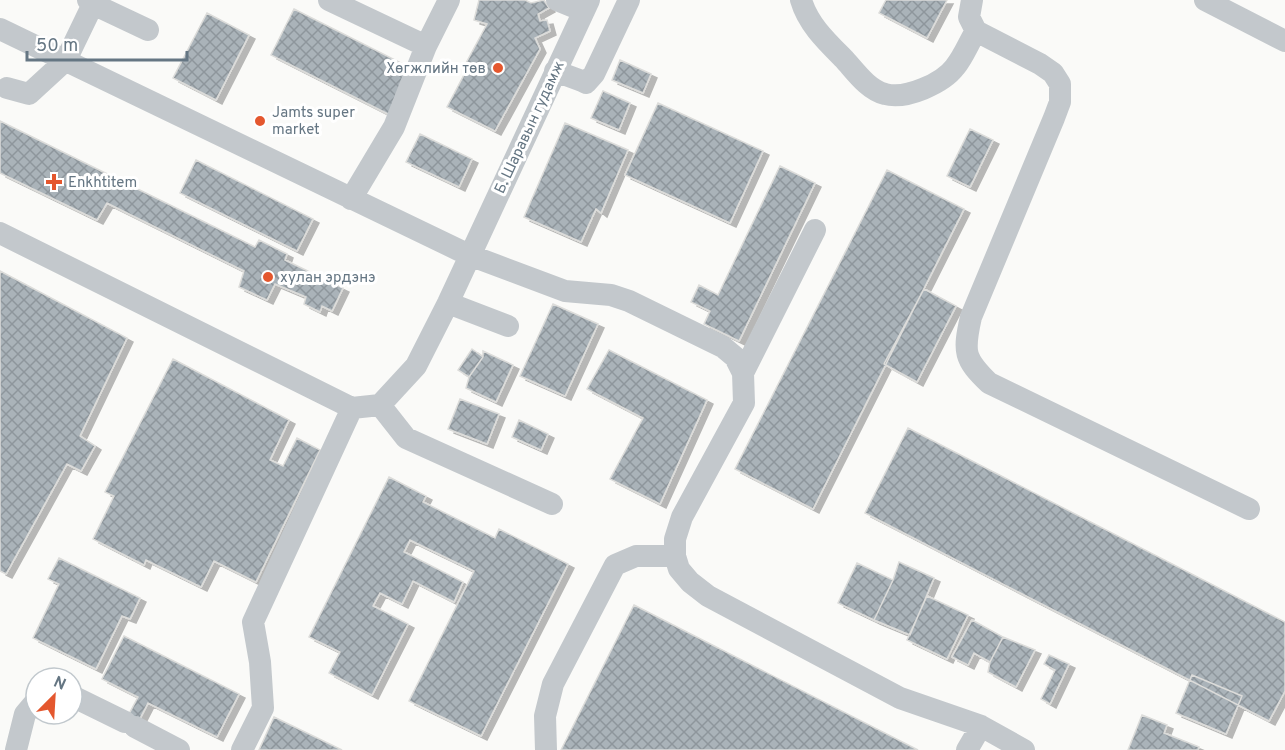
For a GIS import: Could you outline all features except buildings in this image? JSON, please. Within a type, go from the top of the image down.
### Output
[{"type":"street","points":[[329,0],[426,46]]},
{"type":"street","points":[[351,199],[394,127],[426,46],[449,0]]},
{"type":"street","points":[[557,0],[587,6]]},
{"type":"street","points":[[555,71],[582,81],[589,80],[629,0]]},
{"type":"street","points":[[801,0],[804,10],[819,33],[870,87],[885,94],[906,94],[928,87],[955,68],[976,31]]},
{"type":"street","points":[[972,0],[969,17],[976,31],[1053,73],[1060,84],[1060,102],[971,317],[966,337],[967,357],[989,383],[1249,509]]},
{"type":"street","points":[[1204,0],[1285,41]]},
{"type":"street","points":[[7,88],[29,94],[66,60],[90,2],[148,30]]},
{"type":"street","name":"Б. Шаравын гудамж","points":[[380,405],[416,366],[448,303],[587,6]]},
{"type":"street","points":[[0,29],[469,255],[565,291],[611,295],[629,301],[723,346],[735,357],[743,373],[744,403],[682,517],[675,539],[675,556],[679,569],[690,582],[708,596],[900,698],[981,726],[1024,750]]},
{"type":"street","points":[[743,373],[815,230]]},
{"type":"street","points":[[0,233],[352,408],[380,405],[406,438],[552,504]]},
{"type":"street","points":[[448,303],[508,326]]},
{"type":"street","points":[[242,750],[263,708],[260,662],[253,622],[352,408]]},
{"type":"street","points":[[546,750],[545,716],[553,684],[615,565],[636,556],[675,556]]},
{"type":"street","points":[[84,702],[178,750]]},
{"type":"street","points":[[16,750],[24,718]]},
{"type":"street","points":[[967,750],[981,726]]},
{"type":"place","name":"Хөгжлийн төв","points":[[498,68]]},
{"type":"place","name":"Jamts super market","points":[[260,121]]},
{"type":"place","name":"Enkhtitem","points":[[54,182]]},
{"type":"place","name":"хулан эрдэнэ","points":[[268,277]]}]
